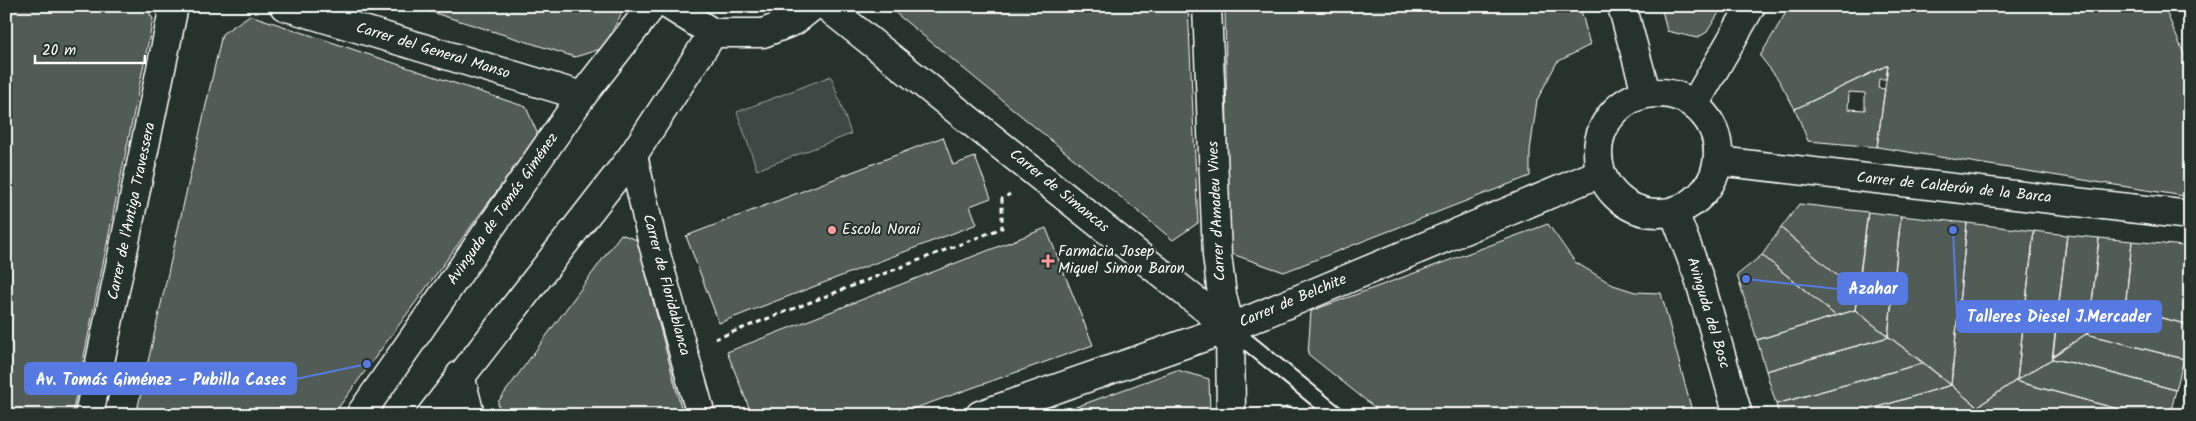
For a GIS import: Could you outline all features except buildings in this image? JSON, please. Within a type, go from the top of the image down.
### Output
[{"type":"street","name":"Carrer de l'Antiga Travessera","points":[[89,415],[174,6]]},
{"type":"street","name":"Carrer del General Manso","points":[[284,6],[582,96]]},
{"type":"street","name":"Avinguda de Tomás Giménez","points":[[360,415],[582,96],[652,6]]},
{"type":"street","points":[[670,6],[677,13],[713,33],[763,33],[794,21],[813,6]]},
{"type":"street","name":"Carrer de Simancas","points":[[826,6],[1230,328]]},
{"type":"street","name":"Carrer d'Amadeu Vives","points":[[1207,6],[1217,255],[1222,295],[1230,328],[1231,415]]},
{"type":"street","points":[[1622,6],[1646,92]]},
{"type":"street","points":[[1694,105],[1751,6]]},
{"type":"street","points":[[431,415],[460,375],[633,155],[713,33]]},
{"type":"street","points":[[1646,92],[1660,92],[1676,96],[1694,105],[1708,120],[1716,140],[1718,161],[1713,178],[1704,194],[1690,205],[1674,212],[1651,214],[1629,208],[1611,193],[1600,173],[1597,151],[1602,129],[1615,110],[1646,92]]},
{"type":"street","name":"Carrer de Floridablanca","points":[[633,155],[652,240],[701,415]]},
{"type":"street","name":"Carrer de Calderón de la Barca","points":[[1718,161],[2190,215]]},
{"type":"street","name":"Carrer de Belchite","points":[[980,415],[1230,328],[1600,173]]},
{"type":"street","name":"Avinguda del Bosc","points":[[1674,212],[1699,278],[1738,415]]},
{"type":"street","points":[[460,375],[470,415]]},
{"type":"lane","name":"Carrer de Simancas","points":[[1230,328],[1337,415]]},
{"type":"path","points":[[684,351],[1002,228],[1002,199],[1040,176]]},
{"type":"shaded area","points":[[831,76],[851,134],[757,170],[737,112]]},
{"type":"place","name":"Escola Norai","points":[[832,230]]},
{"type":"place","name":"Talleres Diesel J.Mercader","points":[[1953,230]]},
{"type":"place","name":"Farmàcia Josep Miquel Simon Baron","points":[[1048,261]]},
{"type":"place","name":"Azahar","points":[[1746,279]]},
{"type":"place","name":"Av. Tomás Giménez - Pubilla Cases","points":[[367,364]]}]
